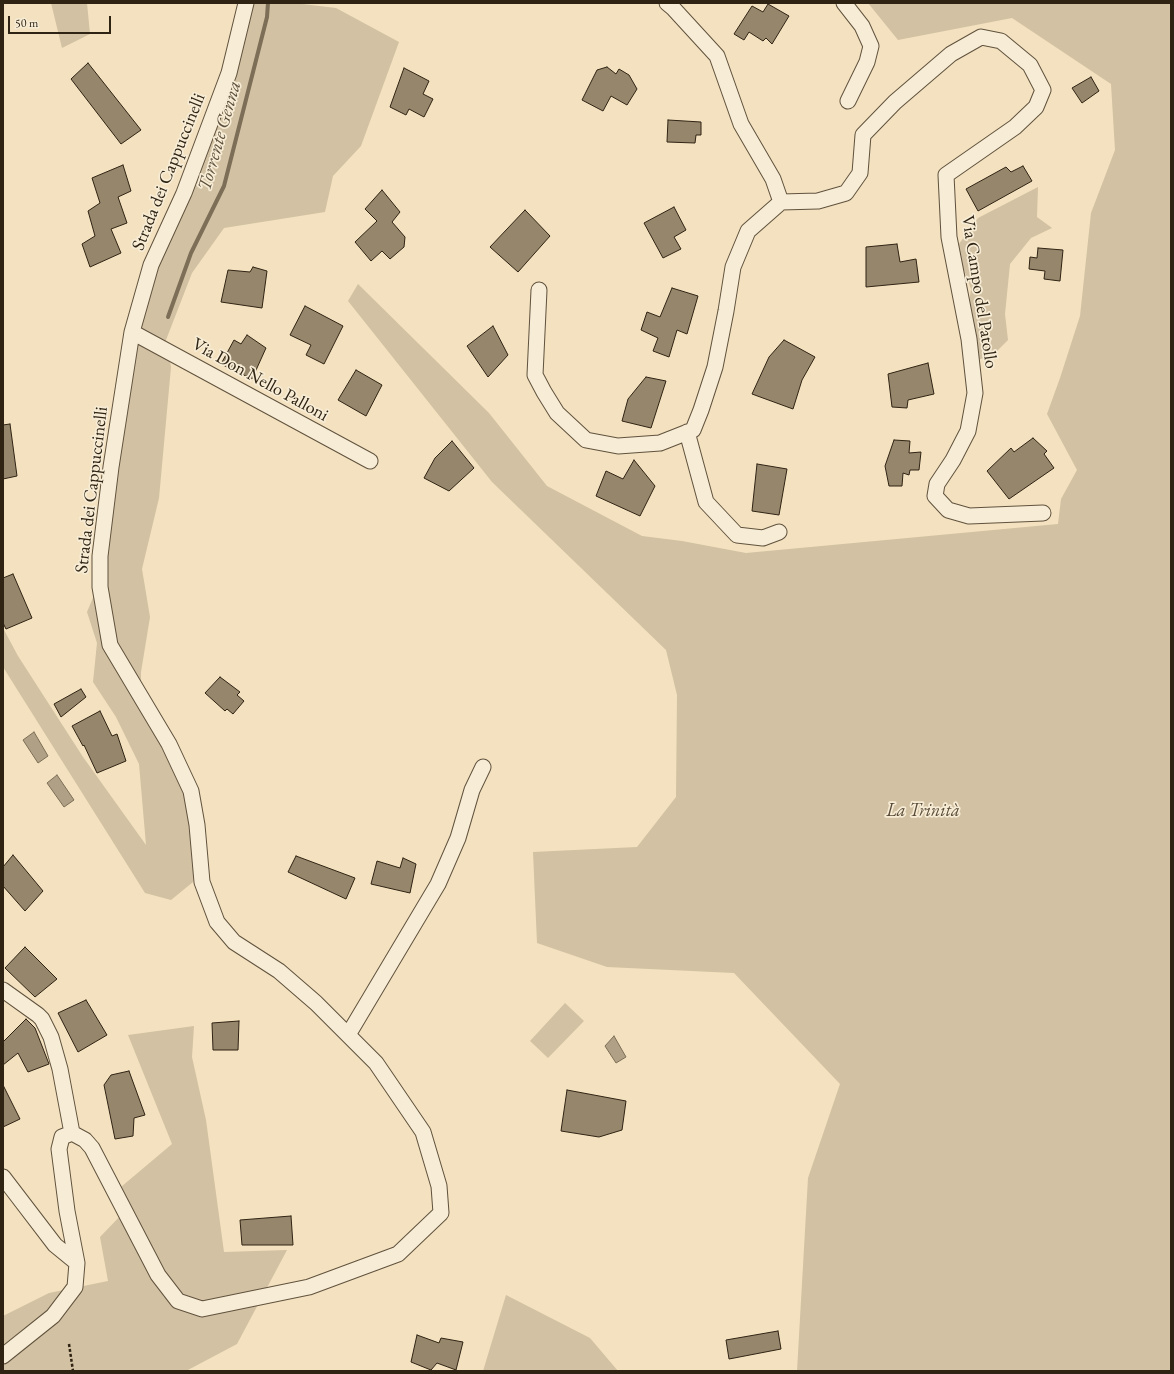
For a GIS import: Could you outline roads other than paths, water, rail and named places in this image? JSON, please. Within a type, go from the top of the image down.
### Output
[{"type":"street","name":"Strada dei Cappuccinelli","points":[[72,1133],[85,1140],[92,1148],[158,1275],[178,1301],[202,1309],[309,1287],[398,1254],[441,1213],[439,1186],[423,1132],[376,1063],[316,1003],[280,971],[234,942],[217,922],[202,882],[197,825],[190,791],[169,744],[110,645],[100,587],[100,556],[110,467],[132,332],[151,265],[184,193],[229,73],[246,3]]},
{"type":"street","points":[[539,290],[535,375],[557,413],[586,440],[618,446],[660,443],[693,430],[715,367],[733,267],[748,231],[781,202],[773,179],[741,124],[717,56],[667,3]]},
{"type":"street","points":[[844,3],[862,26],[871,46],[867,62],[848,101]]},
{"type":"street","name":"Via Campo del Patollo","points":[[781,202],[818,201],[846,193],[860,173],[863,135],[895,102],[951,54],[981,37],[1001,42],[1030,65],[1043,90],[1036,107],[1015,127],[946,175],[948,237],[969,339],[975,393],[968,431],[953,460],[937,484],[935,496],[948,510],[969,516],[1043,513]]},
{"type":"street","name":"Via Don Nello Palloni","points":[[132,332],[370,462]]},
{"type":"street","points":[[687,432],[706,502],[737,535],[763,538],[779,532]]},
{"type":"street","points":[[348,1035],[438,884],[458,838],[472,790],[483,767]]},
{"type":"street","points":[[3,990],[42,1019],[51,1037],[60,1069],[72,1133],[62,1138],[59,1149],[67,1211],[77,1263],[75,1287],[53,1316],[3,1356]]},
{"type":"street","points":[[3,1177],[55,1246],[77,1263]]},
{"type":"waterway","name":"Torrente Genna","points":[[168,317],[191,253],[224,186],[267,17],[268,3]]},
{"type":"park label","name":"La Trinità","points":[[923,811]]}]
